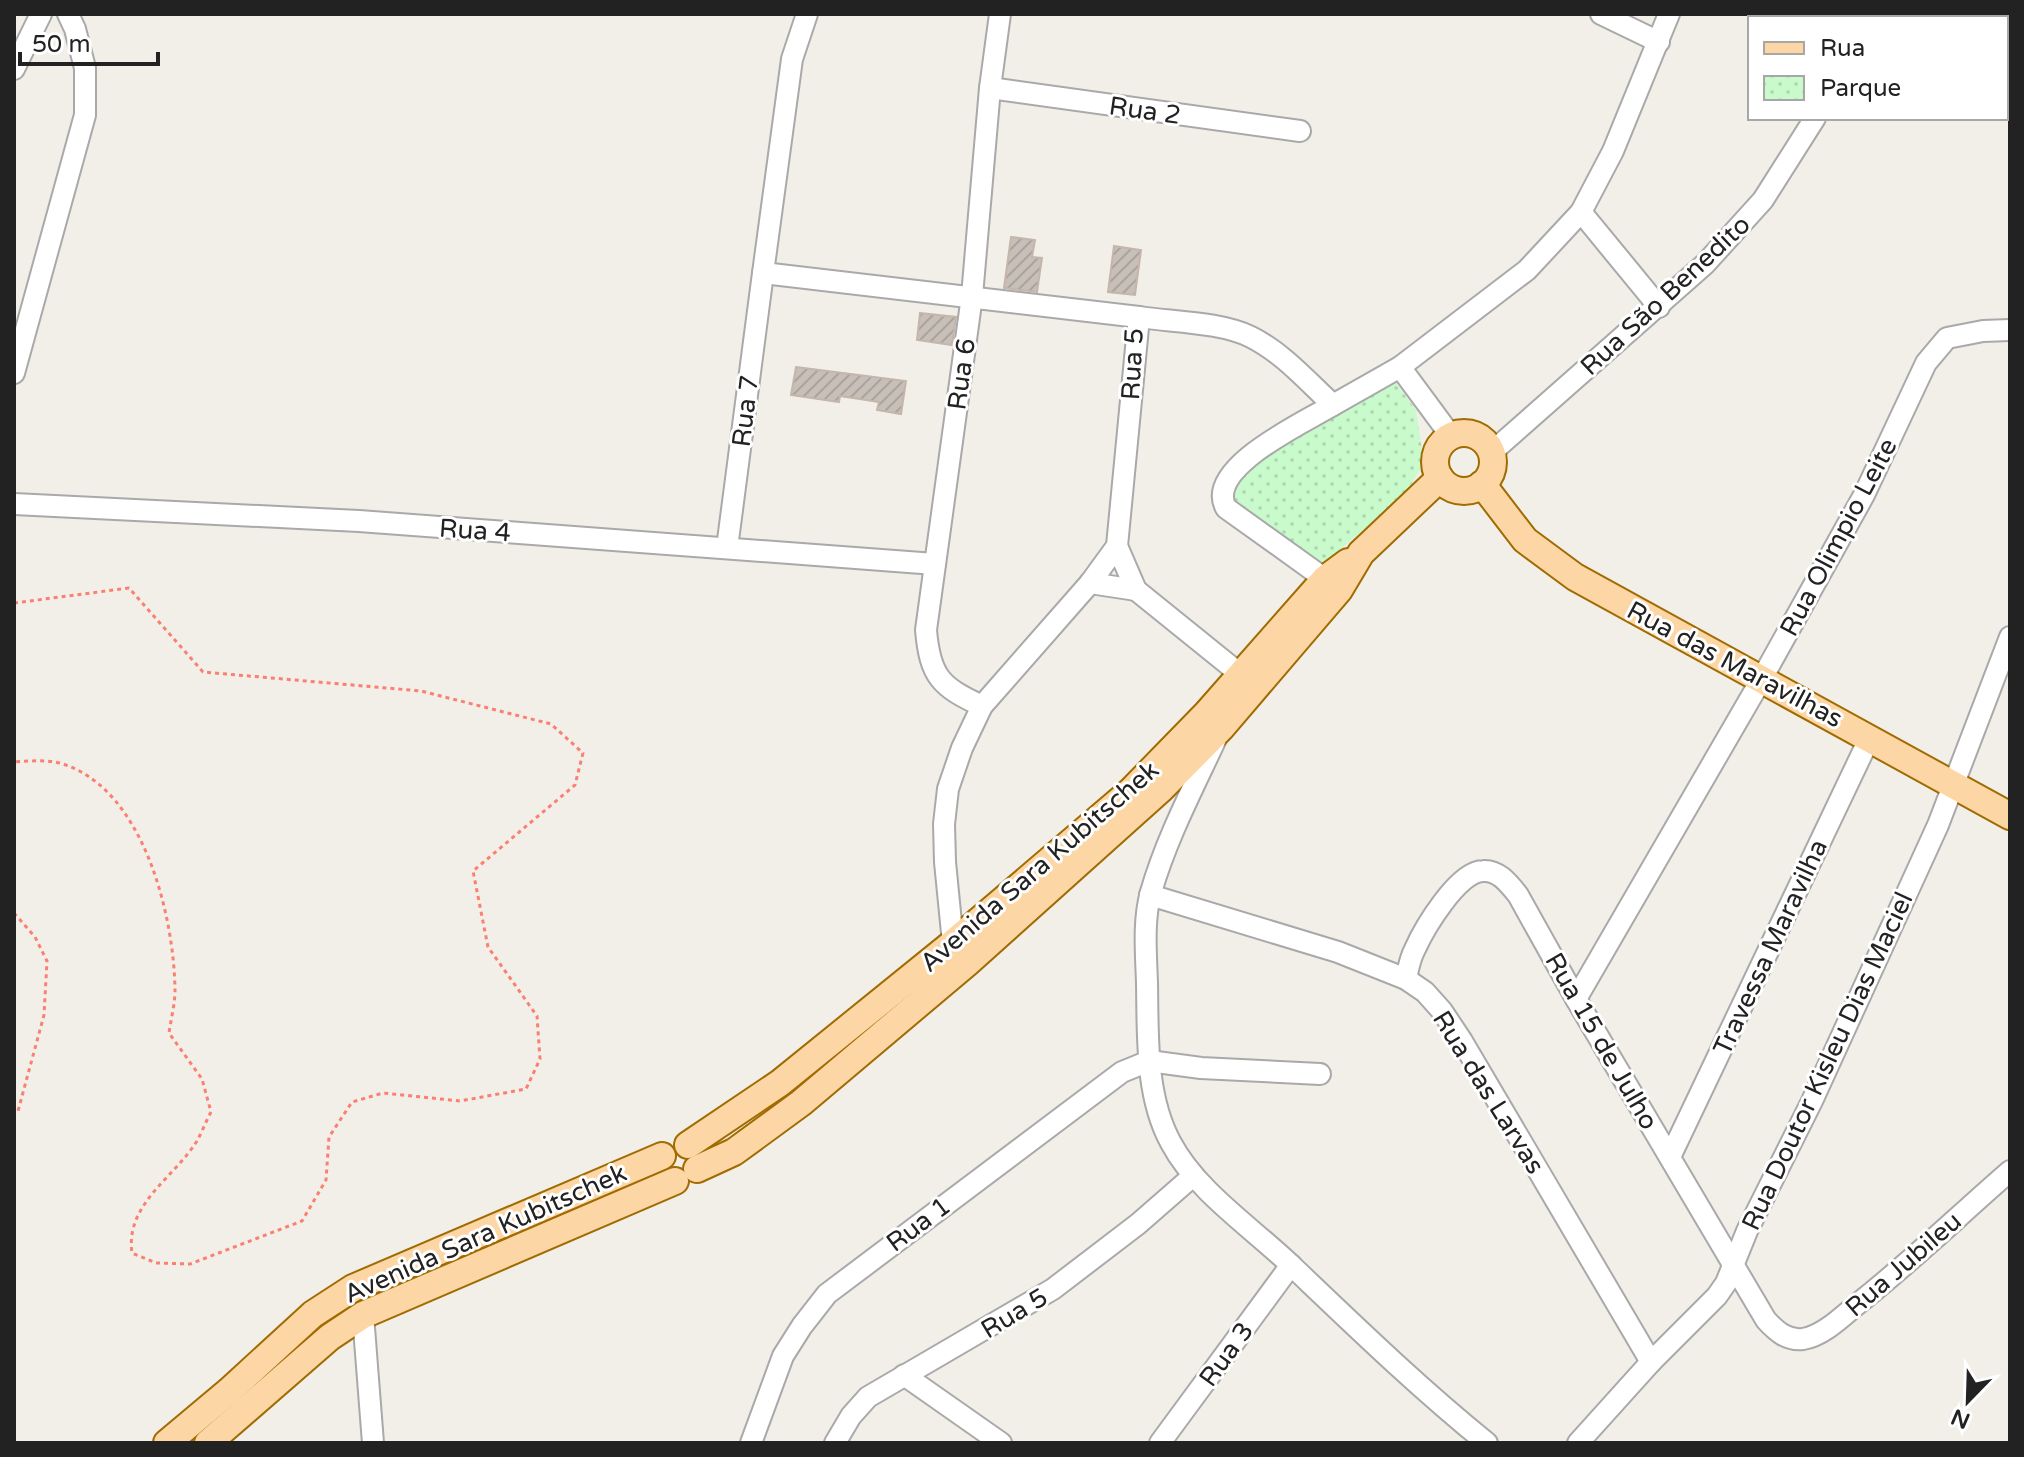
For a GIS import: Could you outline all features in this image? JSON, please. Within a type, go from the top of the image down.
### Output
[{"type":"main road","points":[[1470,433],[1486,443],[1492,452],[1492,470],[1482,484],[1465,491],[1447,485],[1440,478],[1435,463],[1436,454],[1451,436],[1470,433]]},
{"type":"main road","points":[[1248,681],[1339,590],[1361,553],[1440,478]]},
{"type":"main road","name":"Rua das Maravilhas","points":[[1482,484],[1525,540],[1547,559],[2010,816]]},
{"type":"main road","name":"Avenida Sara Kubitschek","points":[[208,1443],[330,1337],[363,1315],[687,1165],[734,1152],[813,1093],[967,963],[1162,788],[1221,728],[1248,681],[1325,579],[1361,553]]},
{"type":"main road","name":"Avenida Sara Kubitschek","points":[[687,1165],[780,1083],[953,943],[1131,791],[1248,681]]},
{"type":"main road","name":"Avenida Sara Kubitschek","points":[[167,1443],[313,1314],[353,1288],[662,1156],[672,1145],[687,1165]]},
{"type":"street","points":[[14,69],[41,14]]},
{"type":"street","points":[[14,373],[85,115],[85,68],[68,14]]},
{"type":"street","points":[[763,273],[792,59],[807,14]]},
{"type":"street","name":"Rua 6","points":[[982,706],[959,695],[939,679],[928,658],[926,630],[972,296],[990,88],[1000,14]]},
{"type":"street","points":[[1601,14],[1659,42]]},
{"type":"street","points":[[1325,579],[1226,508],[1221,500],[1228,479],[1242,461],[1400,367],[1527,270],[1581,212],[1613,151],[1669,14]]},
{"type":"street","name":"Rua 2","points":[[990,88],[1300,131]]},
{"type":"street","name":"Rua São Benedito","points":[[1492,452],[1705,264],[1763,200],[1814,120]]},
{"type":"street","points":[[1581,212],[1659,307]]},
{"type":"street","name":"Rua 5","points":[[763,273],[1139,317],[1117,546]]},
{"type":"street","name":"Rua 7","points":[[727,548],[763,273]]},
{"type":"street","points":[[1139,317],[1212,327],[1248,336],[1279,354],[1333,405]]},
{"type":"street","name":"Rua Olimpio Leite","points":[[1576,999],[1864,495],[1934,350],[1947,338],[1983,331],[2010,330]]},
{"type":"street","points":[[1400,367],[1451,436]]},
{"type":"street","name":"Rua 4","points":[[14,504],[359,521],[935,564]]},
{"type":"street","points":[[953,943],[944,824],[948,789],[962,748],[982,706],[1090,583],[1117,546]]},
{"type":"street","points":[[1117,546],[1136,590],[1248,681]]},
{"type":"street","points":[[1090,583],[1136,590]]},
{"type":"street","name":"Rua Doutor Kisleu Dias Maciel","points":[[1578,1443],[1726,1283],[1812,1101],[1954,784],[2010,637]]},
{"type":"street","points":[[1221,728],[1176,825],[1150,895],[1145,937],[1149,1061],[1158,1108],[1170,1142],[1193,1176],[1374,1346],[1487,1443]]},
{"type":"street","name":"Travessa Maravilha","points":[[1670,1157],[1870,737]]},
{"type":"street","name":"Rua 15 de Julho","points":[[1406,979],[1413,951],[1439,906],[1475,872],[1485,870],[1505,880],[1518,895],[1766,1320],[1788,1338]]},
{"type":"street","name":"Rua das Larvas","points":[[1150,895],[1338,952],[1406,979],[1425,992],[1462,1041],[1651,1362]]},
{"type":"street","points":[[1149,1061],[1201,1068],[1320,1074]]},
{"type":"street","name":"Rua 1","points":[[751,1443],[783,1356],[827,1294],[1122,1072],[1149,1061]]},
{"type":"street","name":"Rua Jubileu","points":[[1788,1338],[1801,1340],[1836,1321],[1899,1272],[2010,1171]]},
{"type":"street","name":"Rua 5","points":[[835,1443],[851,1416],[868,1397],[1053,1289],[1138,1224],[1193,1176]]},
{"type":"street","name":"Rua 3","points":[[1160,1443],[1291,1265]]},
{"type":"street","points":[[363,1315],[373,1443]]},
{"type":"street","points":[[904,1375],[1001,1443]]},
{"type":"path","points":[[14,603],[129,588],[203,672],[421,691],[551,724],[583,753],[575,785],[473,871],[488,947],[537,1016],[540,1059],[526,1089],[460,1101],[383,1093],[352,1102],[329,1137],[326,1180],[302,1221],[190,1264],[156,1263],[132,1253],[130,1238],[146,1199],[196,1142],[211,1112],[202,1079],[169,1033],[175,991],[165,909],[152,863],[124,813],[109,794],[64,764],[14,762]]},
{"type":"path","points":[[14,913],[35,937],[47,961],[44,1015],[18,1111],[14,1115]]},
{"type":"green space","points":[[1392,378],[1416,410],[1424,463],[1406,493],[1322,565],[1231,502],[1241,470]]},
{"type":"building","points":[[1011,237],[1035,240],[1032,257],[1042,258],[1037,292],[1004,288]]},
{"type":"building","points":[[1114,246],[1141,250],[1135,295],[1108,292]]},
{"type":"building","points":[[920,313],[956,317],[952,345],[917,340]]},
{"type":"building","points":[[796,367],[906,381],[901,414],[877,410],[879,402],[840,396],[839,402],[791,395]]}]
